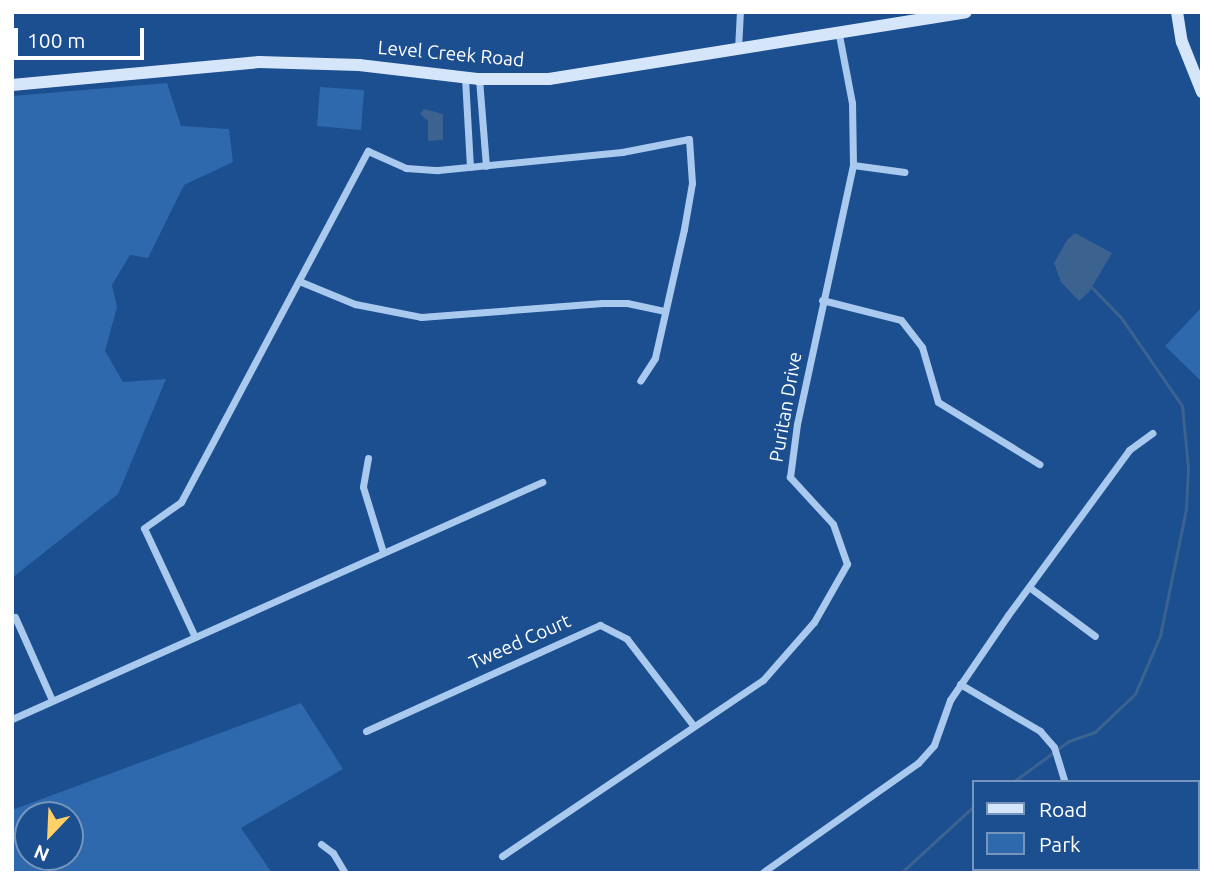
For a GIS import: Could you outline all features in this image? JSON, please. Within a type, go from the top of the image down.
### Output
[{"type":"street","points":[[738,49],[740,12]]},
{"type":"street","name":"Level Creek Road","points":[[12,85],[258,62],[359,65],[479,79],[549,79],[839,35],[965,12]]},
{"type":"street","points":[[1177,12],[1182,42],[1202,92]]},
{"type":"street","name":"Puritan Drive","points":[[502,856],[763,680],[788,657],[834,592],[847,564],[833,524],[790,477],[822,300],[853,165],[852,103],[839,35]]},
{"type":"street","points":[[465,78],[470,167]]},
{"type":"street","points":[[479,79],[486,166]]},
{"type":"street","points":[[195,636],[144,528],[181,502],[368,151],[406,168],[470,167],[622,152],[689,139],[692,183],[655,358],[640,381]]},
{"type":"street","points":[[853,165],[905,172]]},
{"type":"street","points":[[299,281],[355,304],[421,317],[602,303],[627,303],[665,312]]},
{"type":"street","points":[[822,300],[901,320],[922,347],[930,387],[937,402],[1039,464]]},
{"type":"street","points":[[762,873],[918,763],[934,745],[960,684],[1129,450],[1152,433]]},
{"type":"street","points":[[368,458],[363,487],[383,552]]},
{"type":"street","points":[[12,719],[542,482]]},
{"type":"street","points":[[1029,587],[1095,636]]},
{"type":"street","points":[[15,617],[52,701]]},
{"type":"street","name":"Tweed Court","points":[[366,731],[600,625],[627,639],[694,725]]},
{"type":"street","points":[[960,684],[1040,731],[1054,747],[1064,780]]},
{"type":"street","points":[[321,844],[333,853],[345,873]]},
{"type":"green space","points":[[167,83],[181,126],[229,129],[233,162],[184,185],[148,258],[130,255],[112,285],[117,307],[105,351],[123,382],[166,379],[118,494],[12,578],[12,96]]},
{"type":"green space","points":[[320,87],[364,90],[361,130],[317,126]]},
{"type":"green space","points":[[1202,307],[1202,382],[1165,346]]},
{"type":"green space","points":[[301,703],[343,769],[241,828],[272,873],[12,873],[12,810],[14,809],[14,871],[84,871],[84,801],[36,801]]},
{"type":"shaded area","points":[[424,109],[443,114],[443,140],[428,141],[428,121],[420,114]]},
{"type":"shaded area","points":[[1075,233],[1112,253],[1089,292],[1079,301],[1061,282],[1054,263],[1067,240]]},
{"type":"waterway","points":[[1016,780],[1069,741],[1095,732],[1135,694],[1160,636],[1186,509],[1188,468],[1182,406],[1121,318],[1092,288]]},
{"type":"waterway","points":[[901,873],[972,808]]}]
